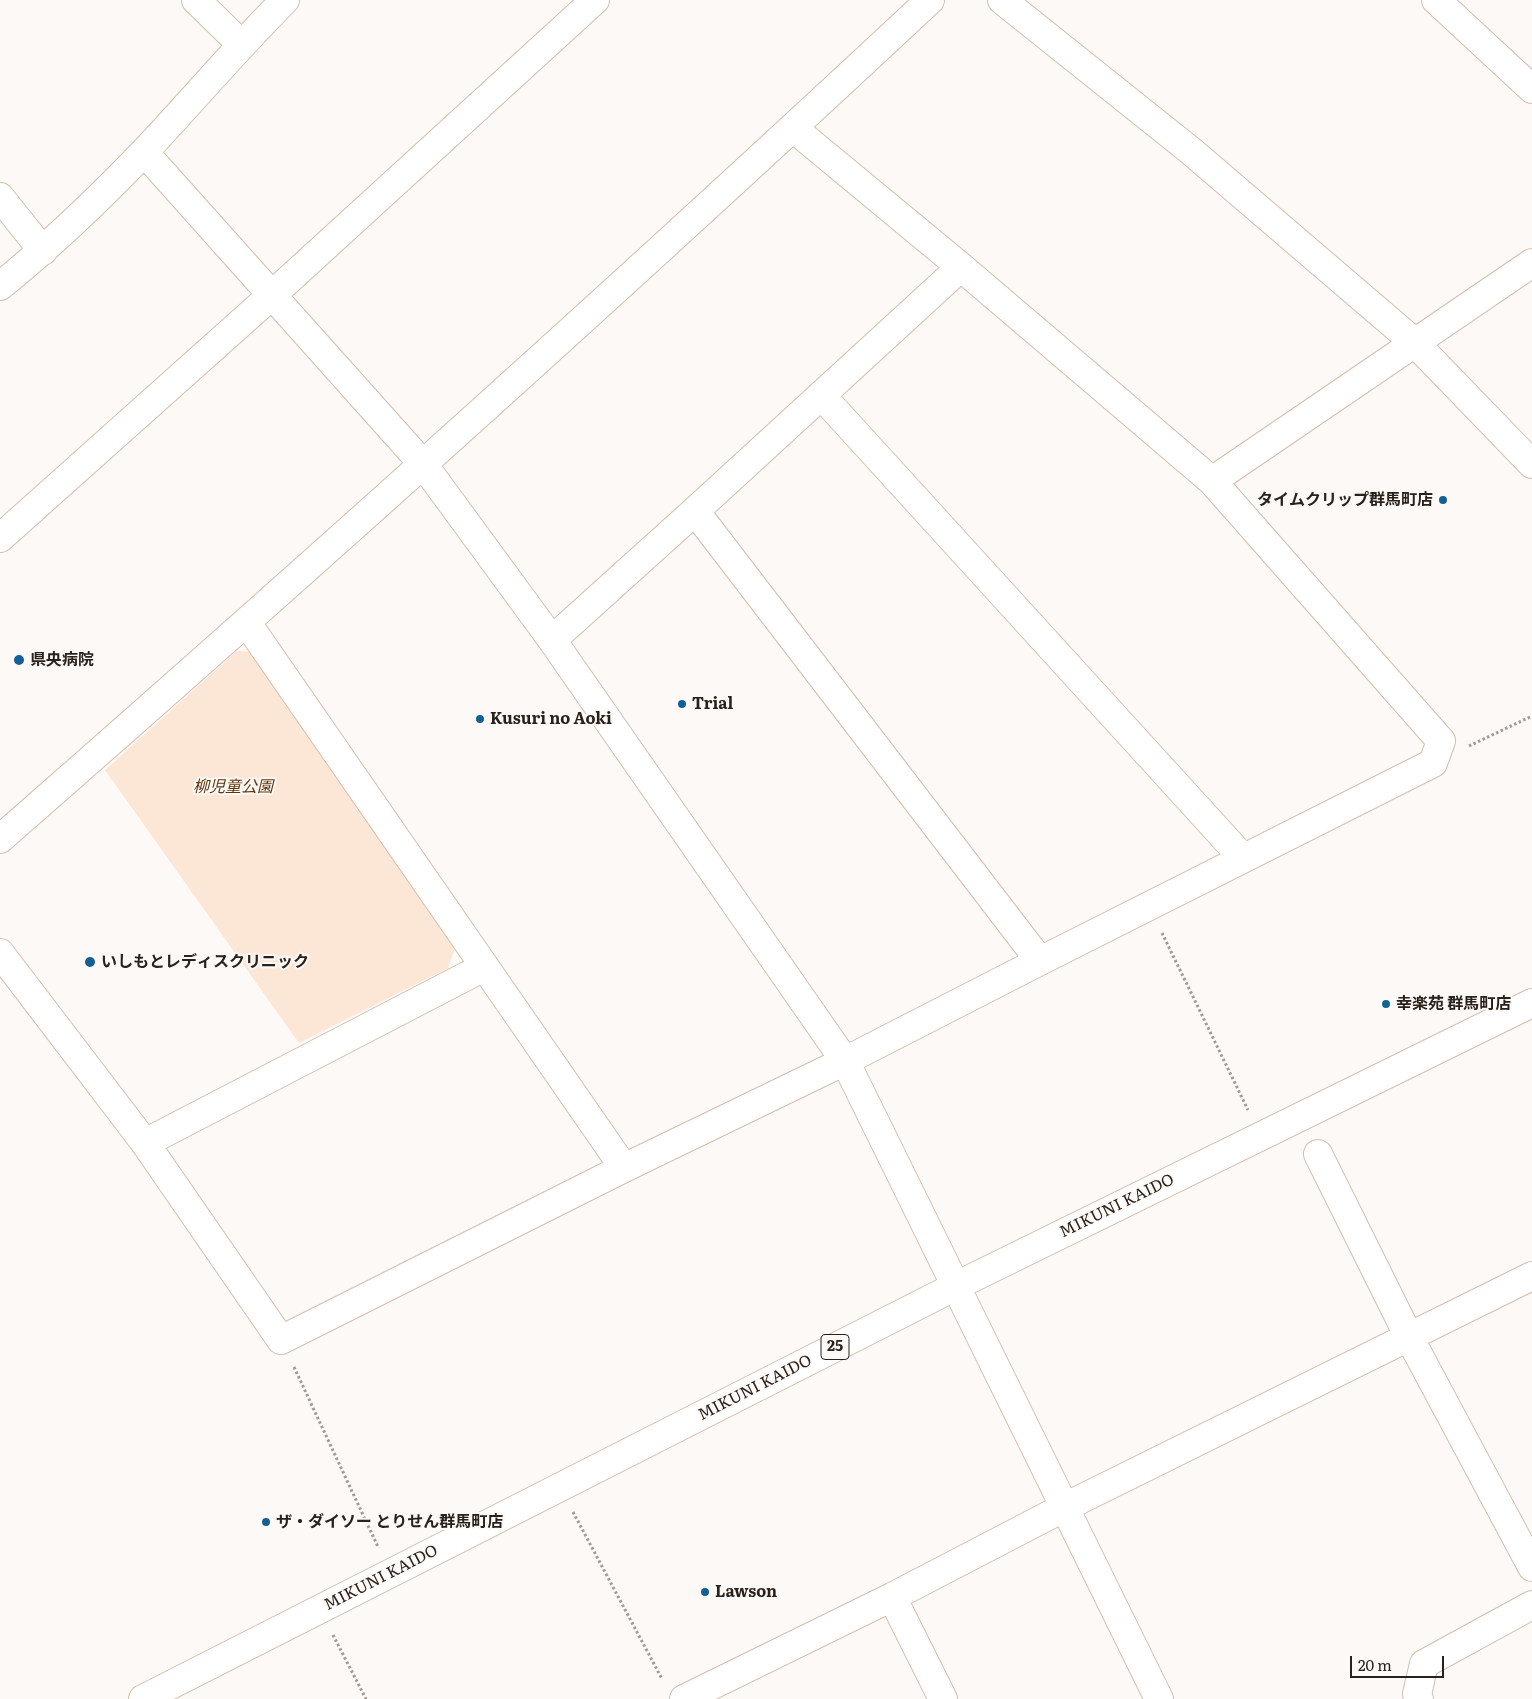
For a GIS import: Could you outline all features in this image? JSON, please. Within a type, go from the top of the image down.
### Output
[{"type":"street","points":[[196,0],[241,44]]},
{"type":"street","points":[[0,286],[43,251],[144,152],[241,44],[285,0]]},
{"type":"street","points":[[0,538],[595,0]]},
{"type":"street","points":[[0,839],[247,623],[793,128],[930,0]]},
{"type":"street","points":[[1002,0],[1190,151],[1414,342],[1532,464]]},
{"type":"street","points":[[1436,0],[1532,89]]},
{"type":"street","points":[[0,953],[145,1143],[281,1340],[624,1168],[845,1061],[1433,763],[1441,741],[1212,481],[961,267],[793,128]]},
{"type":"street","points":[[144,152],[423,464],[552,640],[845,1061],[1159,1699]]},
{"type":"street","points":[[0,197],[43,251]]},
{"type":"street","points":[[1212,481],[1532,263]]},
{"type":"street","points":[[552,640],[961,267]]},
{"type":"street","points":[[821,395],[1243,858]]},
{"type":"street","points":[[695,511],[1040,961]]},
{"type":"street","points":[[247,623],[624,1168]]},
{"type":"street","points":[[145,1143],[484,967]]},
{"type":"street","name":"MIKUNI KAIDO","points":[[142,1699],[956,1286],[1532,1003]]},
{"type":"street","points":[[1318,1154],[1409,1337],[1532,1566]]},
{"type":"street","points":[[674,1690],[892,1598],[1065,1507],[1532,1276]]},
{"type":"street","points":[[892,1598],[943,1699]]},
{"type":"street","points":[[1419,1699],[1417,1694],[1424,1664],[1532,1605]]},
{"type":"path","points":[[1433,763],[1532,716]]},
{"type":"path","points":[[1149,906],[1260,1136]]},
{"type":"path","points":[[281,1340],[390,1573]]},
{"type":"path","points":[[560,1487],[674,1690]]},
{"type":"path","points":[[320,1609],[366,1699]]},
{"type":"green space","name":"柳児童公園","points":[[237,651],[254,652],[456,945],[448,968],[299,1043],[105,770]]},
{"type":"place","name":"タイムクリップ群馬町店","points":[[1443,500]]},
{"type":"place","name":"県央病院","points":[[19,660]]},
{"type":"place","name":"Trial","points":[[682,704]]},
{"type":"place","name":"Kusuri no Aoki","points":[[480,719]]},
{"type":"place","name":"いしもとレディスクリニック","points":[[90,962]]},
{"type":"place","name":"幸楽苑 群馬町店","points":[[1386,1004]]},
{"type":"place","name":"ザ・ダイソー とりせん群馬町店","points":[[266,1522]]},
{"type":"place","name":"Lawson","points":[[705,1592]]}]
